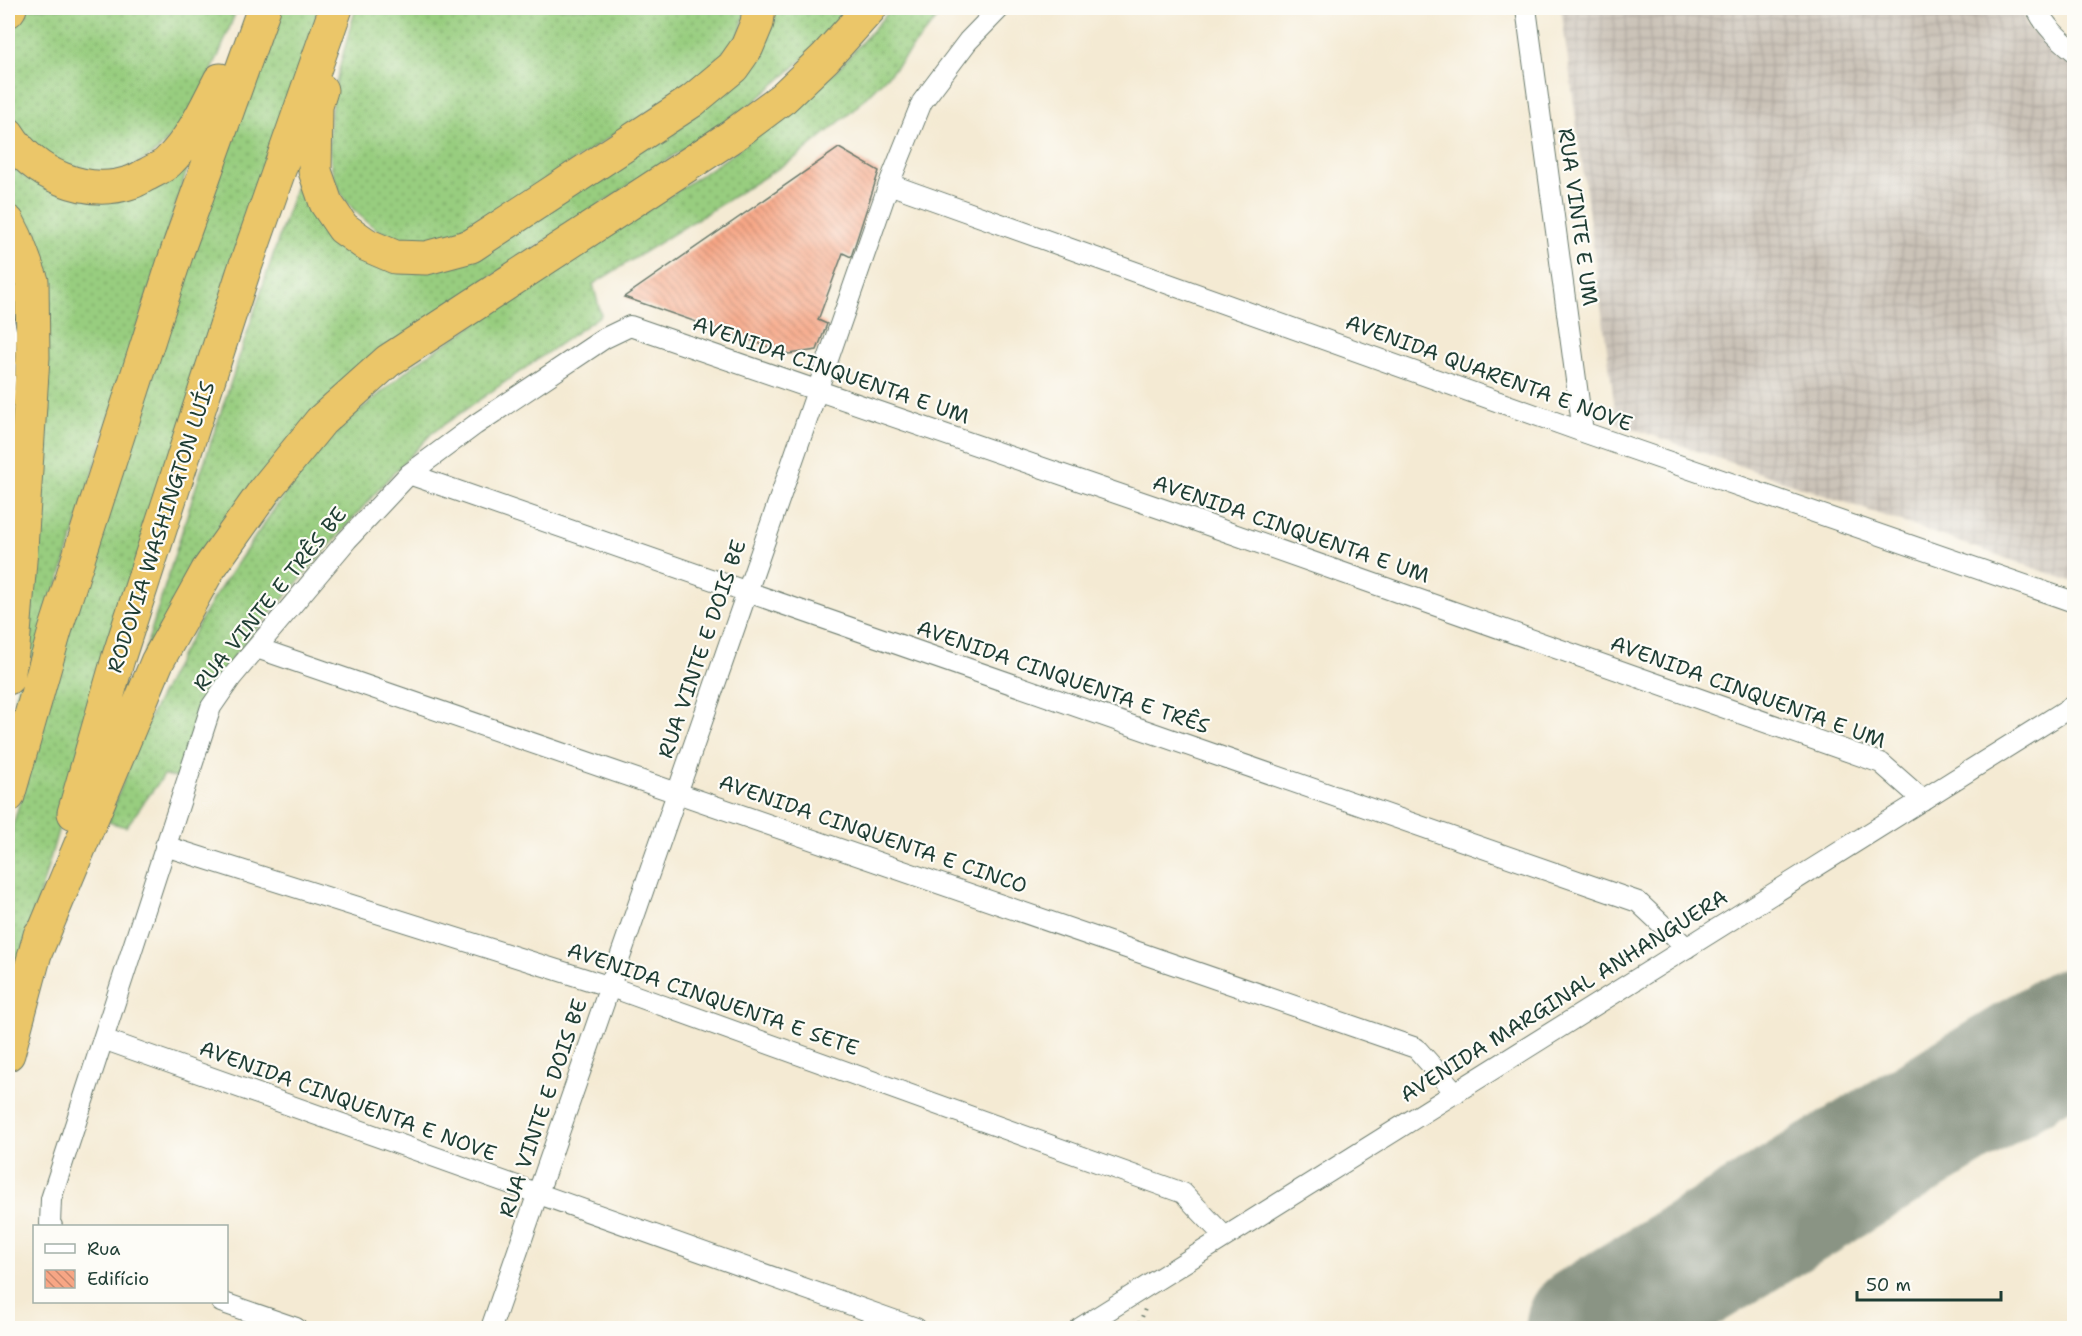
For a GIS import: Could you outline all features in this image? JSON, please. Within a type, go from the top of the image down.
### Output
[{"type":"highway","points":[[8,134],[13,142],[38,166],[70,183],[100,188],[132,182],[166,164],[190,137],[262,8]]},
{"type":"highway","points":[[8,796],[55,631],[177,252],[262,8]]},
{"type":"highway","points":[[338,8],[316,105],[315,171],[326,203],[343,228],[367,245],[395,257],[426,258],[471,246],[692,101],[733,67],[747,47],[757,23],[759,8]]},
{"type":"highway","name":"RODOVIA WASHINGTON LUÍS","points":[[8,1054],[118,658],[243,273],[338,8]]},
{"type":"highway","points":[[34,957],[157,662],[208,570],[265,490],[321,421],[388,361],[732,136],[783,98],[825,58],[870,8]]},
{"type":"highway","points":[[8,222],[32,281],[17,400],[13,646],[8,678]]},
{"type":"street","name":"RUA VINTE E DOIS BE","points":[[492,1329],[889,184],[922,102],[968,41],[1000,8]]},
{"type":"street","name":"RUA VINTE E UM","points":[[1526,8],[1583,432]]},
{"type":"street","points":[[2036,8],[2044,23],[2074,51]]},
{"type":"street","name":"AVENIDA QUARENTA E NOVE","points":[[889,184],[1583,432],[2074,602]]},
{"type":"street","name":"AVENIDA CINQUENTA E UM","points":[[630,326],[1171,512],[1881,763],[1923,800]]},
{"type":"street","name":"RUA VINTE E TRÊS BE","points":[[51,1225],[51,1199],[211,707],[231,678],[347,540],[409,474],[493,412],[606,338],[630,326]]},
{"type":"street","name":"AVENIDA CINQUENTA E TRÊS","points":[[409,474],[1638,902],[1687,948]]},
{"type":"street","name":"AVENIDA CINQUENTA E CINCO","points":[[256,648],[1416,1048],[1456,1093]]},
{"type":"street","name":"AVENIDA MARGINAL ANHANGUERA","points":[[1080,1329],[2074,705]]},
{"type":"street","name":"AVENIDA CINQUENTA E SETE","points":[[165,846],[611,987],[1183,1193],[1225,1237]]},
{"type":"street","name":"AVENIDA CINQUENTA E NOVE","points":[[104,1039],[907,1327]]},
{"type":"street","points":[[224,1303],[296,1329]]},
{"type":"lane","points":[[8,311],[17,400]]},
{"type":"shaded area","points":[[1561,8],[2023,8],[2027,27],[2074,68],[2074,582],[1617,423]]},
{"type":"green space","points":[[26,8],[237,8],[206,84],[185,119],[155,153],[128,169],[113,173],[83,169],[48,158],[13,121],[8,104],[6,82],[8,40],[10,32]]},
{"type":"green space","points":[[273,8],[320,8],[107,658],[8,1007],[8,843],[65,643]]},
{"type":"green space","points":[[356,8],[746,8],[740,33],[711,71],[462,234],[435,240],[410,241],[387,235],[375,228],[351,207],[336,183],[331,162],[330,117]]},
{"type":"green space","points":[[774,8],[854,8],[823,42],[754,102],[428,319],[142,660],[194,493],[306,156],[310,186],[403,264],[693,115]]},
{"type":"green space","points":[[892,8],[946,8],[895,68],[851,112],[798,156],[593,284],[601,315],[432,433],[385,482],[236,653],[209,701],[178,778],[164,775],[126,827],[108,822],[141,734],[182,653],[213,599],[268,518],[323,446],[350,419],[416,363],[724,160],[806,98],[837,70]]},
{"type":"green space","points":[[8,161],[26,177],[58,192],[189,163],[9,743],[30,594],[25,232],[8,203]]},
{"type":"building","points":[[839,148],[879,171],[851,257],[843,253],[818,320],[827,324],[817,350],[789,354],[624,297]]},
{"type":"runway","points":[[1590,1328],[2074,1032]]}]
